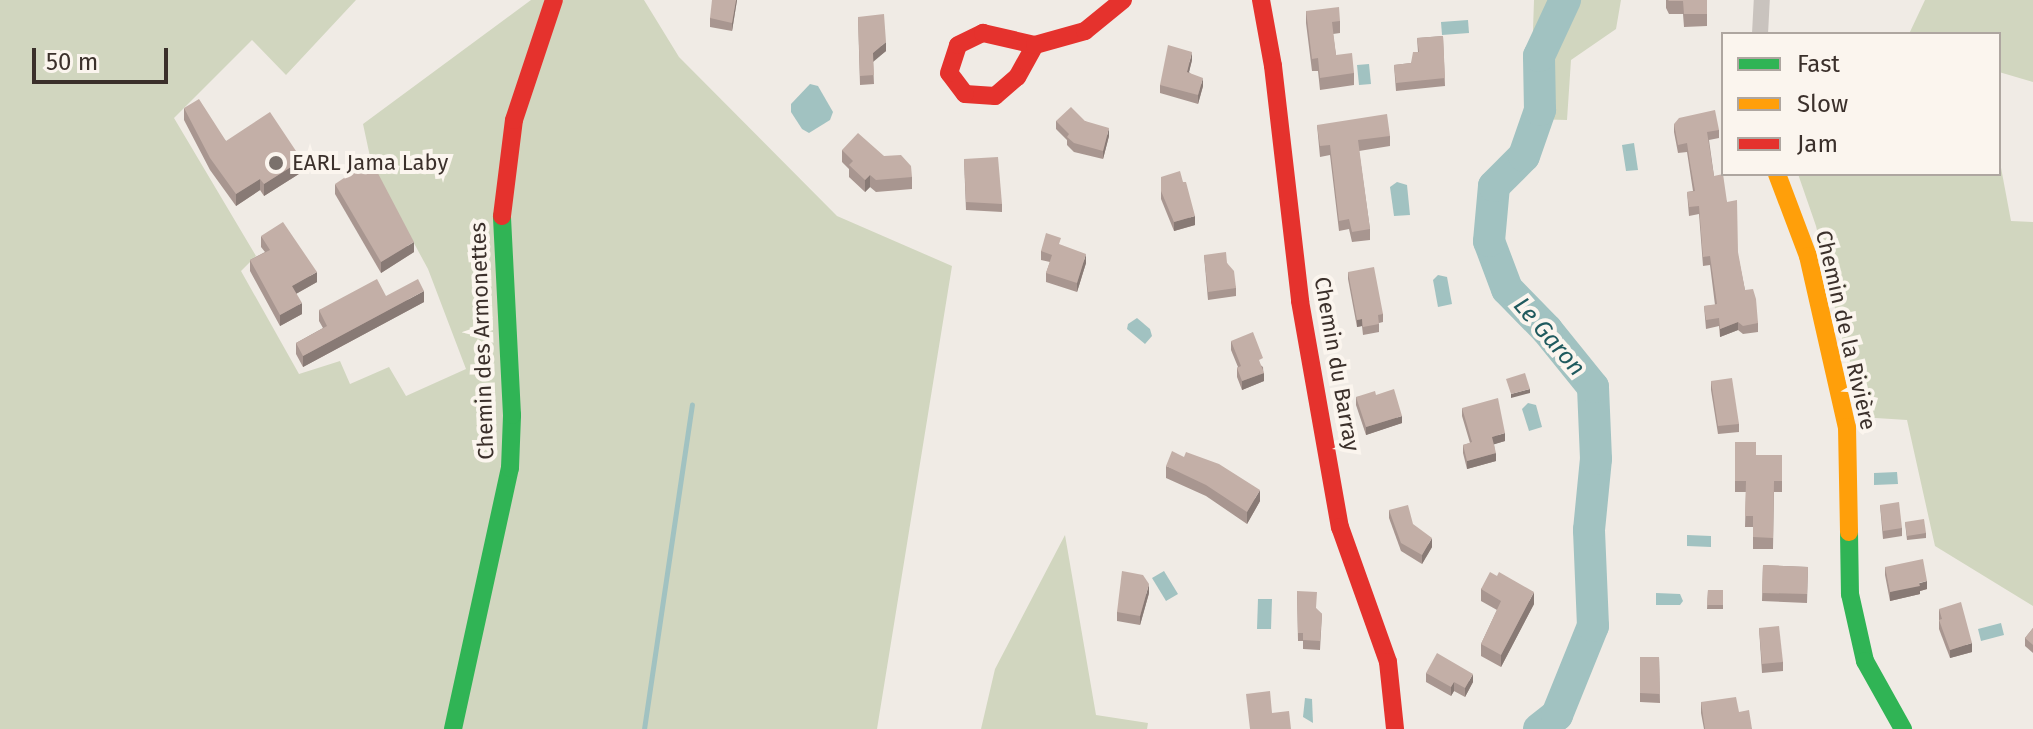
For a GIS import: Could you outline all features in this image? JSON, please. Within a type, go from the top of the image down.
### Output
[{"type":"street","name":"Chemin des Armonettes","points":[[453,729],[510,468],[512,415],[502,218],[514,120],[554,0]]},
{"type":"street","points":[[1035,45],[1017,77],[995,96],[965,94],[949,73],[958,45],[983,33],[1035,45],[1085,31],[1123,0]]},
{"type":"street","name":"Chemin du Barray","points":[[1261,0],[1273,66],[1300,301],[1340,527],[1388,662],[1395,729]]},
{"type":"street","points":[[1760,32],[1762,0]]},
{"type":"street","name":"Chemin de la Rivière","points":[[1778,176],[1808,256],[1847,427],[1850,594],[1865,661],[1903,729]]},
{"type":"green space","points":[[0,0],[356,0],[286,75],[252,40],[174,118],[256,256],[241,271],[299,374],[340,361],[350,384],[389,367],[406,396],[466,369],[428,269],[372,166],[363,124],[531,0],[644,0],[679,57],[837,216],[952,266],[877,729],[0,729]]},
{"type":"green space","points":[[1534,0],[1621,0],[1616,29],[1571,60],[1567,120],[1530,119]]},
{"type":"green space","points":[[1925,0],[2033,0],[2033,82],[2001,73],[2001,32],[1910,32]]},
{"type":"green space","points":[[2001,168],[2011,221],[2033,222],[2033,606],[1935,546],[1907,420],[1860,417],[1816,226],[1799,176],[2001,176]]},
{"type":"green space","points":[[1065,535],[1096,715],[1148,723],[1147,729],[981,729],[995,669]]},
{"type":"water","points":[[1468,20],[1469,33],[1442,35],[1441,22]]},
{"type":"water","points":[[1369,64],[1371,84],[1359,85],[1357,65]]},
{"type":"water","points":[[810,84],[818,86],[833,112],[830,120],[809,133],[802,129],[791,112],[791,104]]},
{"type":"water","points":[[1634,143],[1638,170],[1626,171],[1622,145]]},
{"type":"water","points":[[1397,182],[1407,185],[1410,215],[1394,216],[1390,187]]},
{"type":"water","points":[[1438,275],[1447,277],[1452,304],[1438,307],[1433,280]]},
{"type":"water","points":[[1137,318],[1150,329],[1152,336],[1145,344],[1127,329],[1128,324]]},
{"type":"water","points":[[1528,403],[1536,405],[1542,427],[1529,431],[1522,409]]},
{"type":"water","points":[[1897,472],[1898,484],[1874,485],[1874,473]]},
{"type":"water","points":[[1687,535],[1711,536],[1711,547],[1687,546]]},
{"type":"water","points":[[1164,571],[1178,594],[1166,601],[1152,578]]},
{"type":"water","points":[[1656,593],[1680,594],[1683,601],[1680,605],[1656,605]]},
{"type":"water","points":[[1258,599],[1272,599],[1271,629],[1257,629]]},
{"type":"water","points":[[2001,623],[2004,635],[1981,641],[1978,629]]},
{"type":"water","points":[[1305,698],[1312,699],[1313,723],[1303,717]]},
{"type":"building","points":[[712,0],[736,0],[732,23],[710,18]]},
{"type":"building","points":[[1668,0],[1707,0],[1707,14],[1684,14],[1683,1]]},
{"type":"building","points":[[1339,7],[1340,21],[1332,22],[1336,55],[1352,53],[1354,73],[1320,78],[1318,58],[1312,59],[1306,11]]},
{"type":"building","points":[[884,14],[886,42],[873,53],[874,75],[860,76],[858,17]]},
{"type":"building","points":[[1443,36],[1445,78],[1396,83],[1394,65],[1411,63],[1413,52],[1419,52],[1417,38]]},
{"type":"building","points":[[1168,45],[1192,52],[1187,72],[1203,78],[1198,95],[1160,85]]},
{"type":"building","points":[[199,99],[226,141],[270,112],[302,160],[264,184],[260,179],[236,194],[210,158],[184,108]]},
{"type":"building","points":[[1071,107],[1085,121],[1109,128],[1103,151],[1074,143],[1067,137],[1069,134],[1056,121]]},
{"type":"building","points":[[1715,110],[1719,130],[1707,132],[1714,176],[1723,176],[1727,202],[1737,200],[1738,252],[1745,290],[1753,289],[1756,299],[1758,323],[1743,326],[1738,322],[1720,329],[1719,318],[1706,320],[1704,306],[1717,304],[1710,256],[1703,257],[1699,206],[1689,207],[1687,192],[1695,191],[1687,143],[1678,145],[1674,124],[1679,118]]},
{"type":"building","points":[[1387,114],[1390,136],[1358,140],[1370,229],[1352,232],[1349,219],[1339,221],[1330,145],[1320,146],[1317,125]]},
{"type":"building","points":[[858,133],[884,156],[901,155],[911,166],[912,177],[876,180],[870,175],[865,180],[849,165],[853,161],[842,150]]},
{"type":"building","points":[[998,157],[1002,204],[966,202],[964,159]]},
{"type":"building","points":[[371,160],[414,242],[381,262],[335,184]]},
{"type":"building","points":[[1180,171],[1195,216],[1174,222],[1161,191],[1161,177]]},
{"type":"building","points":[[283,222],[317,272],[292,286],[302,303],[280,315],[250,260],[270,250],[261,236]]},
{"type":"building","points":[[1046,233],[1061,238],[1059,244],[1086,254],[1077,283],[1046,273],[1052,255],[1041,251]]},
{"type":"building","points":[[1226,252],[1227,263],[1234,271],[1236,288],[1208,292],[1204,255]]},
{"type":"building","points":[[1374,267],[1383,314],[1378,315],[1379,324],[1363,327],[1362,319],[1357,320],[1348,272]]},
{"type":"building","points":[[377,279],[386,296],[418,279],[424,291],[303,356],[296,343],[327,326],[319,310]]},
{"type":"building","points":[[1253,332],[1263,358],[1259,360],[1264,373],[1242,381],[1237,368],[1241,366],[1231,341]]},
{"type":"building","points":[[1525,373],[1530,389],[1511,394],[1506,379]]},
{"type":"building","points":[[1732,378],[1739,424],[1718,426],[1711,381]]},
{"type":"building","points":[[1394,389],[1402,416],[1366,427],[1356,397]]},
{"type":"building","points":[[1498,398],[1505,433],[1492,437],[1496,453],[1467,461],[1463,445],[1472,442],[1462,408]]},
{"type":"building","points":[[1735,442],[1756,442],[1756,455],[1782,455],[1782,481],[1774,481],[1773,538],[1753,537],[1753,516],[1745,516],[1746,481],[1735,481]]},
{"type":"building","points":[[1172,451],[1184,457],[1186,452],[1219,464],[1260,490],[1247,512],[1206,485],[1166,466]]},
{"type":"building","points":[[1899,502],[1902,528],[1883,531],[1880,505]]},
{"type":"building","points":[[1408,505],[1413,524],[1432,538],[1422,555],[1401,543],[1389,510]]},
{"type":"building","points":[[1924,519],[1926,533],[1907,536],[1905,522]]},
{"type":"building","points":[[1923,559],[1927,581],[1919,583],[1920,586],[1890,592],[1885,567]]},
{"type":"building","points":[[1763,565],[1808,567],[1807,594],[1762,593]]},
{"type":"building","points":[[1122,571],[1143,575],[1149,584],[1140,616],[1117,612]]},
{"type":"building","points":[[1490,572],[1497,576],[1499,572],[1534,592],[1501,655],[1481,644],[1501,601],[1481,589]]},
{"type":"building","points":[[1708,590],[1723,590],[1723,605],[1707,605]]},
{"type":"building","points":[[1297,591],[1317,592],[1316,608],[1322,614],[1320,641],[1303,640],[1303,633],[1298,633]]},
{"type":"building","points":[[1961,602],[1972,643],[1950,650],[1939,620],[1942,619],[1939,609]]},
{"type":"building","points":[[1779,626],[1783,662],[1762,664],[1759,628]]},
{"type":"building","points":[[2033,628],[2033,645],[2025,638]]},
{"type":"building","points":[[1437,653],[1473,674],[1465,688],[1454,682],[1451,687],[1426,673]]},
{"type":"building","points":[[1640,657],[1659,657],[1660,694],[1640,693]]},
{"type":"building","points":[[1270,691],[1272,713],[1289,711],[1291,729],[1250,729],[1246,694]]},
{"type":"building","points":[[1736,697],[1739,712],[1749,710],[1752,729],[1705,729],[1701,702]]},
{"type":"waterway","name":"Le Garon","points":[[1539,729],[1557,715],[1593,626],[1589,530],[1596,459],[1593,387],[1547,330],[1507,289],[1489,241],[1494,186],[1524,156],[1540,110],[1539,56],[1565,0]]},
{"type":"waterway","points":[[644,729],[692,405]]},
{"type":"traffic: fast","points":[[453,729],[510,468],[512,415],[502,216]]},
{"type":"traffic: fast","points":[[1849,532],[1850,594],[1865,661],[1903,729]]},
{"type":"traffic: slow","points":[[1778,176],[1808,256],[1847,427],[1849,532]]},
{"type":"traffic: jam","points":[[502,216],[514,120],[554,0]]},
{"type":"traffic: jam","points":[[1035,45],[1017,77],[995,96],[965,94],[949,73],[958,45],[983,33],[1035,45],[1085,31],[1123,0]]},
{"type":"traffic: jam","points":[[1261,0],[1273,66],[1300,301],[1340,527],[1388,662],[1395,729]]},
{"type":"place","name":"EARL Jama Laby","points":[[276,163]]}]
